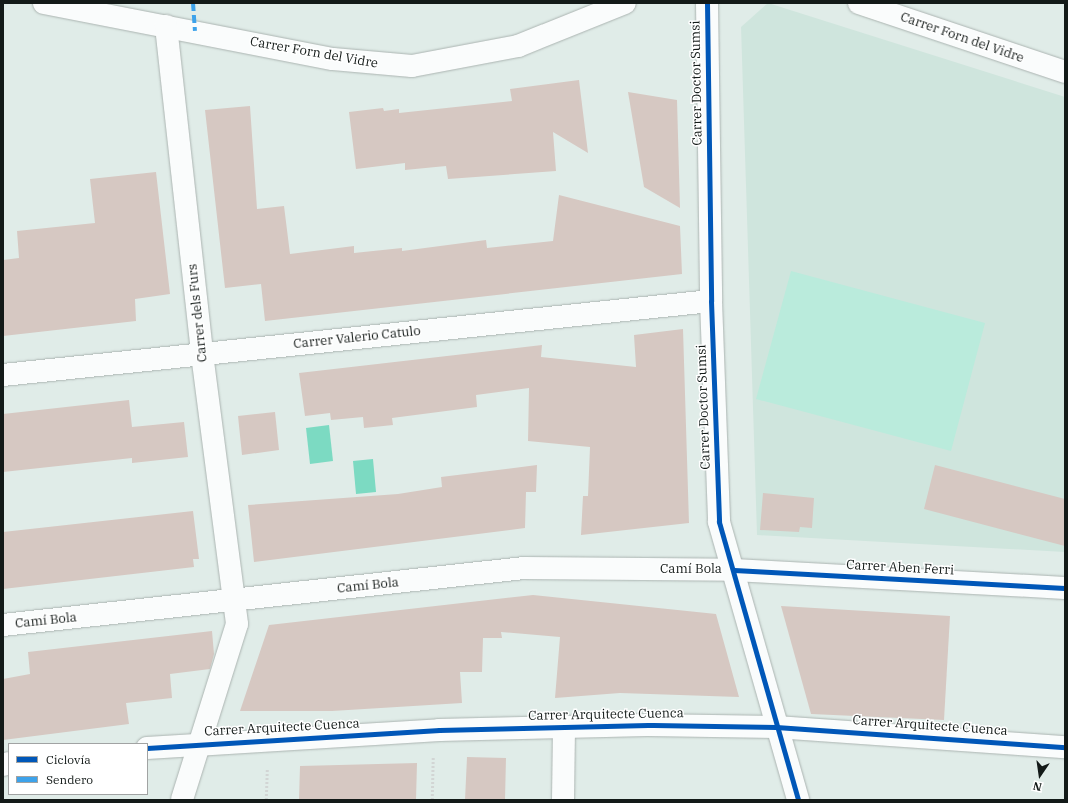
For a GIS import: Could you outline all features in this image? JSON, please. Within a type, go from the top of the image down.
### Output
[{"type":"street","name":"Carrer Forn del Vidre","points":[[44,3],[359,63],[412,66],[518,46],[625,3]]},
{"type":"street","name":"Carrer Doctor Sumsi","points":[[707,3],[711,301],[719,522],[734,570],[776,727],[798,800]]},
{"type":"street","name":"Carrer Forn del Vidre","points":[[858,3],[1065,72]]},
{"type":"street","name":"Carrer dels Furs","points":[[166,26],[202,354],[234,601],[236,635],[182,800]]},
{"type":"street","name":"Carrer Valerio Catulo","points":[[3,375],[711,301]]},
{"type":"street","name":"Camí Bola","points":[[3,625],[234,601],[524,568],[734,570]]},
{"type":"street","name":"Carrer Aben Ferri","points":[[734,570],[1065,588]]},
{"type":"street","name":"Carrer Arquitecte Cuenca","points":[[148,748],[200,743],[564,726],[776,727],[1065,747]]},
{"type":"street","points":[[563,800],[564,726]]},
{"type":"path","points":[[432,800],[433,757]]},
{"type":"path","points":[[266,800],[268,763]]},
{"type":"shaded area","points":[[768,3],[1065,97],[1065,552],[757,535],[741,27]]},
{"type":"shaded area","points":[[791,271],[985,323],[951,451],[756,399]]},
{"type":"shaded area","points":[[329,425],[333,461],[310,464],[306,428]]},
{"type":"shaded area","points":[[373,459],[376,492],[356,494],[353,461]]},
{"type":"building","points":[[579,80],[588,153],[553,132],[556,171],[448,179],[446,166],[405,170],[405,163],[356,169],[349,112],[383,108],[384,111],[399,109],[399,113],[512,101],[510,89]]},
{"type":"building","points":[[628,92],[677,100],[680,208],[644,187]]},
{"type":"building","points":[[250,106],[257,209],[284,206],[290,254],[354,246],[354,253],[402,248],[402,251],[486,240],[487,248],[553,241],[559,195],[680,226],[682,274],[265,321],[261,284],[225,288],[205,110]]},
{"type":"building","points":[[156,172],[170,294],[135,299],[136,321],[3,336],[3,260],[19,258],[17,231],[95,223],[90,179]]},
{"type":"building","points":[[683,329],[689,523],[581,535],[583,496],[588,496],[590,447],[528,441],[529,388],[476,395],[477,407],[392,418],[393,425],[364,428],[363,417],[331,420],[330,413],[305,416],[299,373],[542,345],[541,357],[636,367],[634,335]]},
{"type":"building","points":[[129,400],[132,427],[184,422],[188,457],[132,463],[132,458],[3,472],[3,414]]},
{"type":"building","points":[[275,412],[279,450],[242,455],[238,416]]},
{"type":"building","points":[[537,465],[536,492],[526,492],[525,528],[254,562],[248,505],[398,494],[442,487],[441,477]]},
{"type":"building","points":[[935,465],[1065,499],[1065,546],[924,509]]},
{"type":"building","points":[[763,493],[814,498],[812,528],[800,527],[799,532],[760,530]]},
{"type":"building","points":[[193,511],[199,559],[193,559],[194,567],[3,589],[3,532]]},
{"type":"building","points":[[533,595],[716,614],[739,697],[620,693],[555,698],[560,637],[501,632],[502,638],[483,638],[482,672],[460,672],[462,703],[332,711],[240,711],[269,625]]},
{"type":"building","points":[[781,606],[950,616],[944,720],[811,714]]},
{"type":"building","points":[[212,631],[214,654],[210,669],[170,674],[172,698],[126,703],[129,724],[3,740],[3,679],[30,674],[28,652]]},
{"type":"building","points":[[467,757],[506,758],[505,800],[465,800]]},
{"type":"building","points":[[417,763],[416,800],[299,800],[300,766]]},
{"type":"marked path","points":[[193,3],[195,31]]},
{"type":"cycle path","points":[[707,3],[711,301],[719,522],[798,800]]},
{"type":"cycle path","points":[[734,570],[1065,588]]},
{"type":"cycle path","points":[[148,748],[439,730],[648,725],[776,727],[1065,747]]}]
